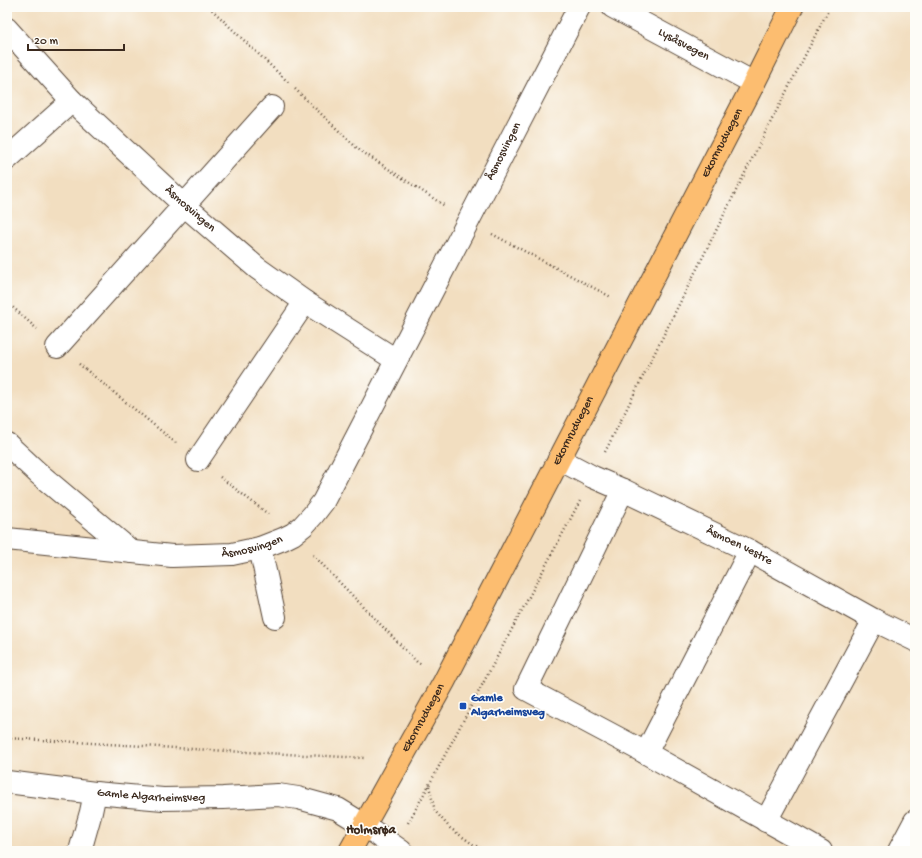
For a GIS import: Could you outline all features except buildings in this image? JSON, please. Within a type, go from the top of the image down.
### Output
[{"type":"main road","name":"Ekornrudvegen","points":[[350,851],[444,682],[792,7]]},
{"type":"street","name":"Åsmosvingen","points":[[7,540],[172,556],[232,554],[260,548],[283,539],[293,534],[303,526],[314,515],[323,502],[579,7]]},
{"type":"street","name":"Lysåsvegen","points":[[613,7],[754,83]]},
{"type":"street","name":"Åsmosvingen","points":[[7,29],[72,101],[184,206],[257,268],[305,302],[396,360]]},
{"type":"street","points":[[7,159],[72,101]]},
{"type":"street","points":[[57,346],[272,107]]},
{"type":"street","points":[[198,460],[305,302]]},
{"type":"street","points":[[7,444],[38,473],[132,552]]},
{"type":"street","name":"Åsmoen vestre","points":[[559,459],[592,477],[623,490],[750,551],[874,620],[915,640]]},
{"type":"street","points":[[623,490],[526,690],[646,753],[821,851]]},
{"type":"street","points":[[260,548],[275,617]]},
{"type":"street","points":[[646,753],[750,551]]},
{"type":"street","points":[[766,821],[874,620]]},
{"type":"street","name":"Gamle Algarheimsveg","points":[[7,782],[95,793],[163,799],[278,795],[309,801],[338,809],[398,848]]},
{"type":"street","points":[[80,851],[95,793]]},
{"type":"street","points":[[899,851],[915,821]]},
{"type":"path","points":[[209,7],[358,149],[468,221],[636,311]]},
{"type":"path","points":[[398,848],[429,785],[592,477],[830,7]]},
{"type":"path","points":[[7,302],[57,346],[198,460],[293,534],[417,662],[444,682]]},
{"type":"path","points":[[7,738],[365,758]]},
{"type":"path","points":[[429,785],[435,811],[450,828],[474,845],[486,851]]},
{"type":"place","name":"Gamle Algarheimsveg","points":[[463,706]]},
{"type":"district","name":"Holmsrøa","points":[[371,830]]}]
